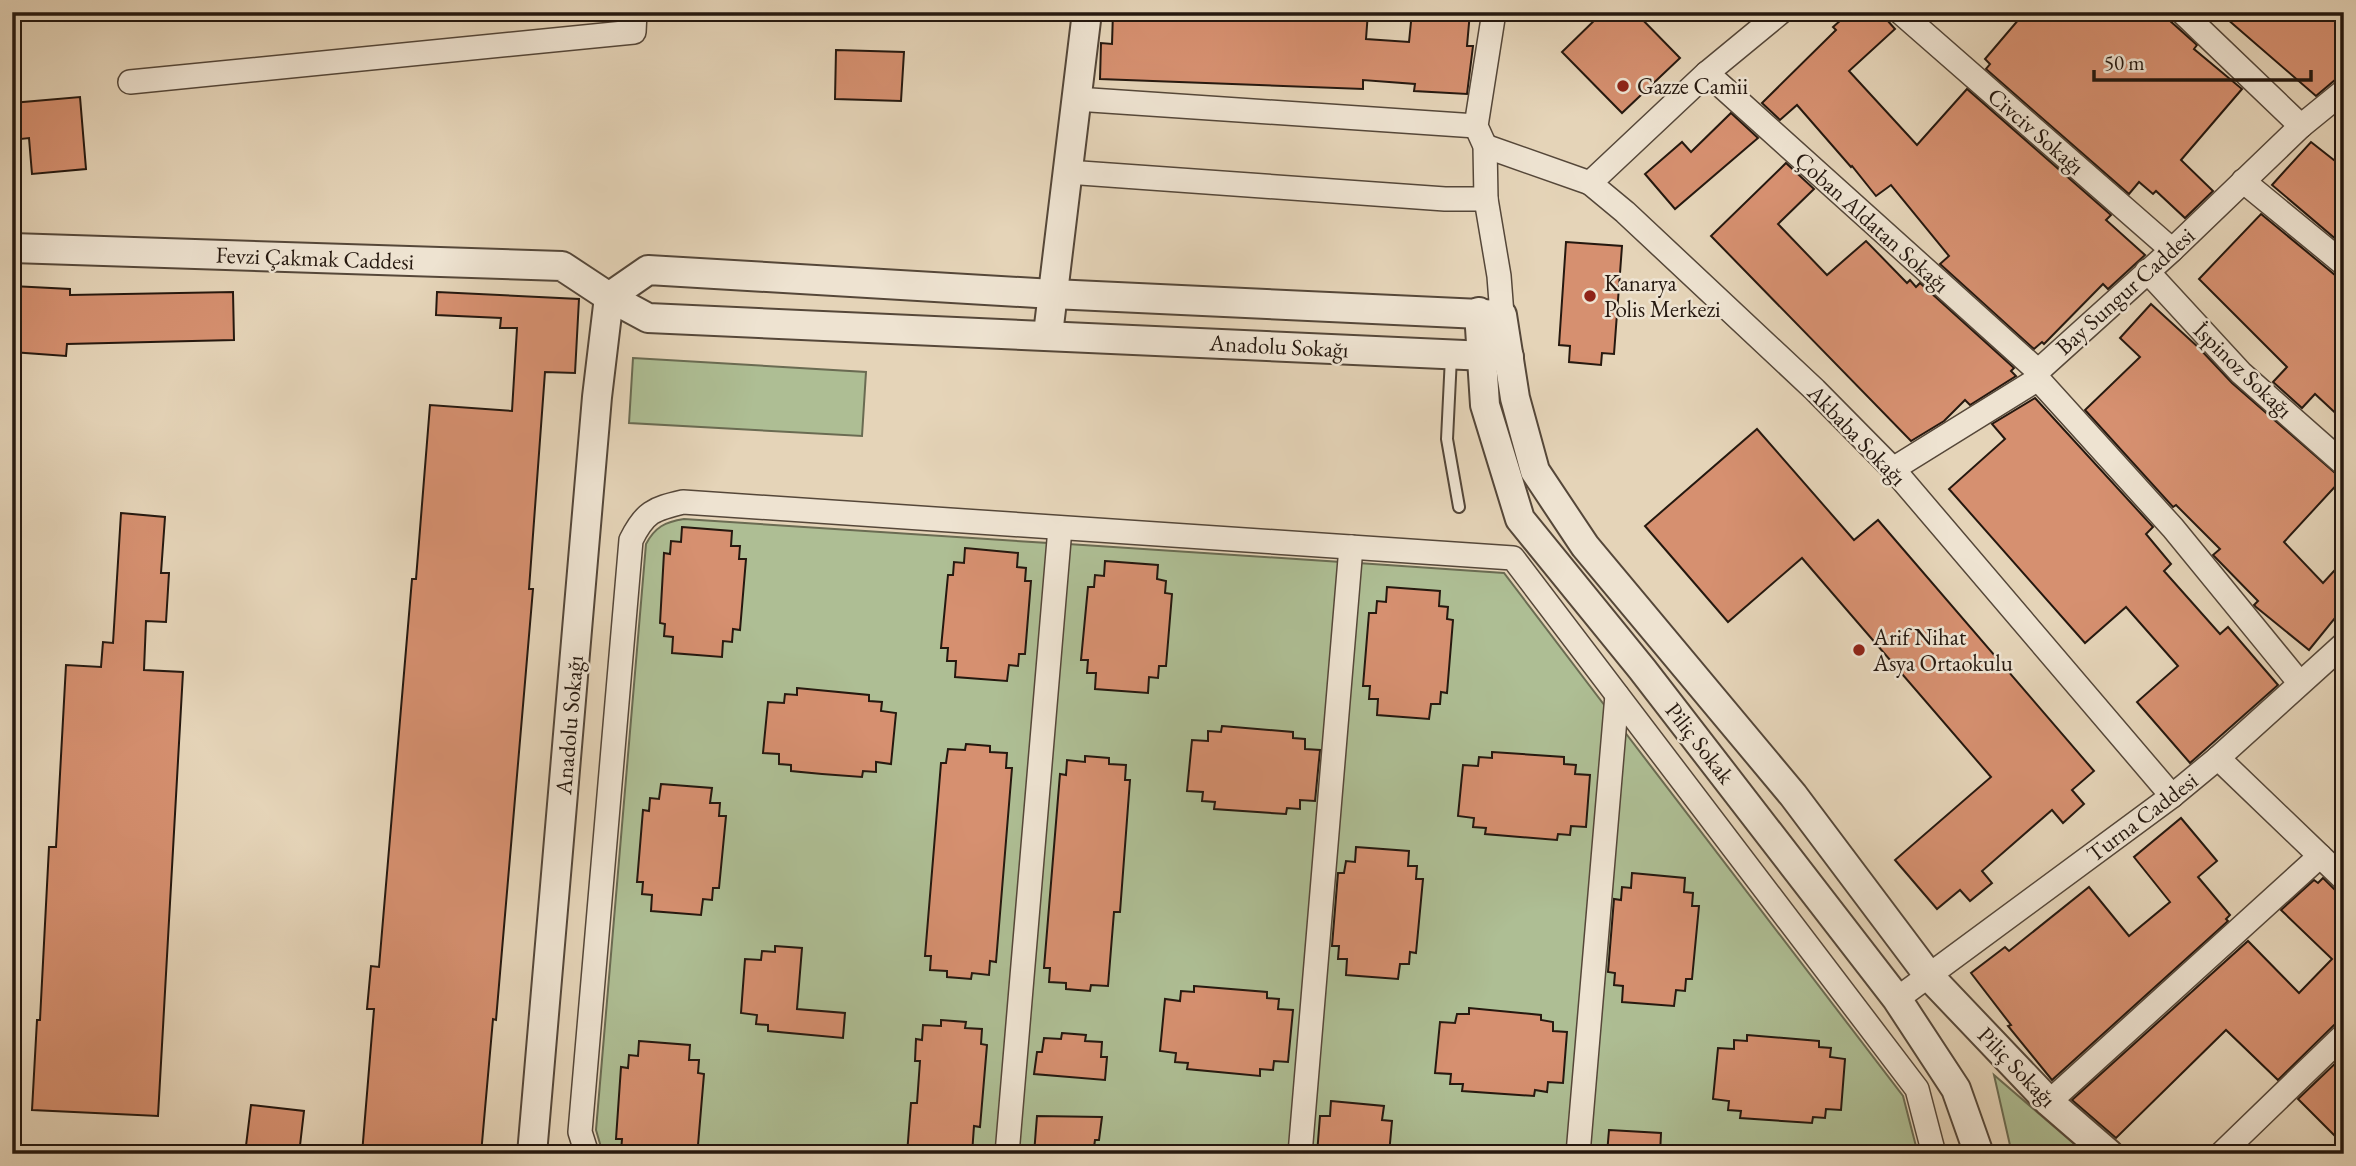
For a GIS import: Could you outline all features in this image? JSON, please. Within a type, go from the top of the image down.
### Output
[{"type":"street","points":[[130,82],[634,32],[635,12]]},
{"type":"street","points":[[1048,334],[1087,12]]},
{"type":"street","points":[[1491,313],[1499,276],[1486,200],[1480,136],[1494,12]]},
{"type":"street","points":[[1590,183],[1707,73],[1781,12]]},
{"type":"street","name":"Civciv Sokağı","points":[[1900,12],[2172,250]]},
{"type":"street","points":[[2182,12],[2301,126]]},
{"type":"street","name":"Çoban Aldatan Sokağı","points":[[1707,73],[2038,375],[2173,528],[2299,682]]},
{"type":"street","name":"Bay Sungur Caddesi","points":[[1893,469],[2038,375],[2301,126],[2344,91]]},
{"type":"street","name":"Akbaba Sokağı","points":[[1076,99],[1480,136],[1590,183],[1625,212],[1805,381],[1893,469],[2172,796]]},
{"type":"street","points":[[1067,172],[1486,200]]},
{"type":"street","points":[[2243,181],[2344,264]]},
{"type":"street","name":"Fevzi Çakmak Caddesi","points":[[12,248],[562,266],[609,296]]},
{"type":"street","name":"Anadolu Sokağı","points":[[532,1154],[595,411],[609,296],[648,270],[1053,293],[1491,313]]},
{"type":"street","name":"İspinoz Sokağı","points":[[2147,271],[2241,373],[2344,464]]},
{"type":"street","name":"Anadolu Sokağı","points":[[609,296],[648,318],[978,334],[1048,334],[1496,357]]},
{"type":"street","name":"Piliç Sokak","points":[[1491,313],[1496,357],[1515,398],[1535,471],[1585,546],[1793,794],[1928,976]]},
{"type":"street","name":"Piliç Sokak","points":[[1496,357],[1485,405],[1520,519],[1642,669],[1898,999],[1956,1090],[1979,1154]]},
{"type":"street","points":[[587,1154],[580,1132],[631,540],[641,520],[661,507],[683,502],[1513,558],[1917,1089],[1934,1154]]},
{"type":"street","points":[[1007,1154],[1060,528]]},
{"type":"street","points":[[1300,1154],[1351,547]]},
{"type":"street","name":"Turna Caddesi","points":[[1898,999],[2172,796],[2218,758],[2299,682],[2341,652]]},
{"type":"street","points":[[1577,1154],[1617,695]]},
{"type":"street","points":[[2218,758],[2344,879]]},
{"type":"street","points":[[2049,1102],[2320,856]]},
{"type":"street","name":"Piliç Sokağı","points":[[1928,976],[2049,1102],[2109,1154]]},
{"type":"street","points":[[2221,1154],[2344,1035]]},
{"type":"lane","points":[[1451,355],[1447,439],[1459,507]]},
{"type":"green space","points":[[633,358],[866,372],[862,436],[629,423]]},
{"type":"green space","points":[[684,519],[1048,543],[997,1154],[603,1154],[596,1130],[646,544],[661,526]]},
{"type":"green space","points":[[1068,544],[1341,562],[1291,1154],[1016,1154]]},
{"type":"green space","points":[[1358,563],[1504,573],[1605,706],[1567,1154],[1308,1154]]},
{"type":"green space","points":[[1624,731],[1903,1096],[1918,1154],[1588,1154]]},
{"type":"green space","points":[[1994,1075],[2086,1154],[2012,1154]]},
{"type":"building","points":[[1113,12],[1368,12],[1366,39],[1409,42],[1412,12],[1470,12],[1467,46],[1473,46],[1467,94],[1414,91],[1415,84],[1363,80],[1363,89],[1100,79],[1101,43],[1112,44]]},
{"type":"building","name":"Gazze Camii","points":[[1603,12],[1635,12],[1680,58],[1622,113],[1562,52]]},
{"type":"building","points":[[1850,12],[1880,12],[1895,29],[1849,71],[1917,145],[1967,89],[2111,215],[2106,220],[2145,255],[2108,289],[2103,284],[2044,344],[2042,342],[2034,349],[1940,264],[1949,256],[1891,185],[1876,196],[1797,105],[1780,120],[1762,103],[1836,30],[1833,27]]},
{"type":"building","points":[[2025,12],[2160,12],[2197,45],[2194,49],[2242,89],[2181,160],[2213,191],[2185,218],[2156,191],[2153,194],[2139,182],[2129,194],[1986,69],[1990,64],[1985,59]]},
{"type":"building","points":[[2219,12],[2327,12],[2344,27],[2344,77],[2335,80],[2316,96]]},
{"type":"building","points":[[836,50],[904,52],[901,101],[835,99]]},
{"type":"building","points":[[80,97],[86,169],[32,174],[29,138],[12,140],[12,103]]},
{"type":"building","points":[[1731,113],[1758,138],[1675,209],[1645,174],[1682,142],[1691,152]]},
{"type":"building","points":[[2311,142],[2344,168],[2344,246],[2272,185]]},
{"type":"building","points":[[1786,163],[1814,189],[1778,224],[1827,275],[1866,241],[1907,283],[1910,280],[1916,287],[1920,283],[2014,368],[2011,371],[2016,376],[1970,405],[1965,400],[1944,421],[1911,441],[1711,236]]},
{"type":"building","points":[[2261,214],[2335,275],[2344,278],[2344,421],[2315,394],[2302,408],[2273,382],[2287,367],[2199,279]]},
{"type":"building","name":"Kanarya Polis Merkezi","points":[[1566,242],[1622,246],[1614,354],[1602,353],[1601,365],[1569,362],[1570,346],[1559,345]]},
{"type":"building","points":[[12,286],[70,289],[70,295],[233,292],[234,340],[67,344],[66,356],[12,352]]},
{"type":"building","points":[[437,292],[579,299],[575,373],[545,372],[529,589],[533,589],[496,1020],[493,1019],[481,1154],[362,1154],[374,1009],[367,1009],[371,966],[379,967],[412,579],[416,579],[430,405],[512,411],[517,328],[500,328],[501,318],[436,315]]},
{"type":"building","points":[[2151,304],[2232,383],[2342,479],[2284,542],[2323,583],[2344,560],[2344,607],[2309,650],[2254,605],[2258,601],[2213,555],[2220,549],[2176,505],[2173,507],[2085,410],[2140,357],[2120,338]]},
{"type":"building","points":[[2035,398],[2153,527],[2146,534],[2171,564],[2164,571],[2220,634],[2228,627],[2278,685],[2190,763],[2137,702],[2178,666],[2126,607],[2085,643],[1949,489],[2005,439],[1992,424]]},
{"type":"building","points":[[1757,429],[1854,540],[1878,520],[2094,771],[2072,790],[2084,804],[2063,823],[2052,810],[1982,871],[1992,883],[1970,901],[1960,890],[1937,909],[1895,860],[1991,777],[1802,558],[1728,622],[1645,526]]},
{"type":"building","points":[[121,513],[165,517],[161,573],[169,573],[166,622],[146,621],[144,670],[183,672],[158,1116],[32,1110],[37,1020],[40,1020],[49,847],[56,847],[66,665],[101,667],[103,642],[113,643]]},
{"type":"building","points":[[682,527],[732,531],[731,546],[740,546],[739,559],[746,559],[740,630],[733,629],[732,642],[723,641],[722,657],[672,653],[673,637],[664,636],[665,624],[660,623],[664,553],[670,554],[671,541],[681,542]]},
{"type":"building","points":[[965,548],[1018,553],[1017,567],[1026,568],[1025,581],[1031,581],[1025,654],[1019,654],[1018,666],[1009,665],[1007,681],[955,677],[956,661],[947,661],[948,648],[941,648],[948,575],[953,575],[954,562],[964,563]]},
{"type":"building","points":[[1105,561],[1158,565],[1157,579],[1166,581],[1165,593],[1172,594],[1166,666],[1159,666],[1158,678],[1149,677],[1148,693],[1095,689],[1096,673],[1087,673],[1088,660],[1081,660],[1088,587],[1094,587],[1095,575],[1104,576]]},
{"type":"building","points":[[1387,587],[1440,591],[1439,606],[1448,607],[1447,619],[1453,620],[1447,693],[1441,692],[1440,704],[1431,704],[1429,719],[1377,715],[1378,699],[1369,699],[1370,686],[1363,686],[1369,613],[1376,613],[1377,601],[1386,602]]},
{"type":"building","points":[[797,688],[869,695],[869,701],[882,702],[881,711],[896,713],[891,764],[876,762],[876,772],[863,771],[862,777],[822,774],[791,771],[791,765],[779,764],[779,754],[763,753],[768,702],[784,703],[785,694],[797,695]]},
{"type":"building","points":[[1222,726],[1293,732],[1293,738],[1305,739],[1305,749],[1320,750],[1315,801],[1300,800],[1300,809],[1287,808],[1286,814],[1214,809],[1215,802],[1202,801],[1203,792],[1187,791],[1192,740],[1208,741],[1208,731],[1221,732]]},
{"type":"building","points":[[966,744],[990,746],[990,752],[1007,753],[1006,768],[1012,768],[996,962],[990,961],[989,975],[972,973],[971,979],[947,977],[947,971],[930,970],[931,956],[925,956],[941,763],[946,763],[948,749],[965,750]]},
{"type":"building","points":[[1492,752],[1564,757],[1564,764],[1576,765],[1575,774],[1590,775],[1586,827],[1571,826],[1570,835],[1558,834],[1557,840],[1485,834],[1486,828],[1473,827],[1474,818],[1458,816],[1463,765],[1478,766],[1479,757],[1492,758]]},
{"type":"building","points":[[1085,756],[1109,758],[1109,764],[1126,765],[1125,780],[1130,780],[1120,912],[1114,912],[1108,986],[1091,985],[1090,991],[1066,989],[1066,983],[1049,982],[1050,968],[1044,968],[1060,774],[1066,775],[1067,760],[1085,762]]},
{"type":"building","points":[[661,784],[712,788],[710,803],[720,803],[719,816],[726,816],[719,888],[713,888],[712,900],[703,899],[701,915],[651,911],[652,895],[642,894],[643,882],[637,882],[643,810],[649,811],[650,798],[659,799]]},
{"type":"building","points":[[2181,818],[2217,861],[2198,877],[2230,915],[2226,919],[2228,921],[2052,1080],[2008,1026],[2011,1025],[1971,973],[2005,947],[2009,951],[2089,887],[2129,936],[2170,902],[2134,857]]},
{"type":"building","points":[[1356,847],[1409,851],[1408,866],[1417,866],[1416,879],[1423,879],[1416,953],[1410,952],[1409,964],[1400,964],[1398,979],[1346,975],[1347,959],[1338,959],[1339,946],[1332,946],[1338,873],[1344,873],[1346,861],[1355,862]]},
{"type":"building","points":[[1632,873],[1685,878],[1684,892],[1693,893],[1692,906],[1699,906],[1692,979],[1686,979],[1685,991],[1676,990],[1674,1006],[1622,1002],[1623,986],[1614,985],[1615,973],[1608,972],[1614,899],[1621,900],[1622,887],[1631,888]]},
{"type":"building","points":[[2323,878],[2335,890],[2344,893],[2344,1021],[2334,1025],[2278,1080],[2226,1030],[2116,1138],[2072,1100],[2248,941],[2299,993],[2332,959],[2281,910],[2314,880],[2318,883]]},
{"type":"building","points":[[775,946],[802,948],[797,1009],[845,1013],[843,1038],[768,1031],[768,1025],[756,1024],[757,1015],[741,1013],[745,959],[761,960],[762,951],[775,952]]},
{"type":"building","points":[[1194,986],[1267,992],[1267,998],[1279,999],[1278,1009],[1293,1010],[1288,1062],[1274,1061],[1273,1070],[1260,1069],[1260,1076],[1187,1069],[1188,1063],[1175,1062],[1176,1053],[1160,1051],[1165,999],[1180,1001],[1181,991],[1194,992]]},
{"type":"building","points":[[1469,1008],[1541,1015],[1541,1020],[1553,1022],[1553,1031],[1567,1032],[1563,1083],[1548,1082],[1547,1092],[1535,1090],[1534,1096],[1462,1091],[1463,1084],[1450,1084],[1451,1074],[1435,1073],[1440,1022],[1455,1023],[1457,1014],[1469,1014]]},
{"type":"building","points":[[941,1020],[966,1022],[965,1028],[982,1029],[981,1044],[987,1045],[980,1127],[974,1126],[972,1154],[907,1154],[911,1103],[917,1103],[920,1061],[915,1061],[916,1039],[922,1040],[923,1025],[941,1026]]},
{"type":"building","points":[[1062,1033],[1086,1035],[1085,1041],[1102,1042],[1101,1057],[1107,1057],[1105,1080],[1034,1074],[1037,1052],[1042,1052],[1044,1038],[1061,1039]]},
{"type":"building","points":[[1747,1035],[1819,1041],[1819,1047],[1831,1048],[1830,1057],[1845,1059],[1841,1110],[1826,1109],[1825,1118],[1813,1117],[1812,1123],[1740,1118],[1741,1111],[1728,1110],[1729,1101],[1713,1099],[1718,1048],[1734,1049],[1734,1040],[1747,1041]]},
{"type":"building","points":[[639,1041],[690,1045],[689,1060],[699,1060],[698,1073],[704,1074],[698,1145],[692,1145],[691,1154],[621,1151],[622,1139],[616,1139],[621,1067],[628,1068],[629,1055],[638,1056]]},
{"type":"building","points":[[2344,1055],[2344,1145],[2298,1099]]},
{"type":"building","points":[[1331,1101],[1384,1106],[1382,1120],[1392,1121],[1389,1154],[1317,1154],[1320,1116],[1330,1116]]},
{"type":"building","points":[[251,1105],[304,1111],[299,1154],[245,1154]]},
{"type":"building","points":[[1037,1116],[1102,1117],[1099,1140],[1095,1140],[1093,1154],[1034,1154]]},
{"type":"building","points":[[1609,1130],[1661,1133],[1660,1154],[1607,1154]]},
{"type":"place","name":"Gazze Camii","points":[[1623,86]]},
{"type":"place","name":"Kanarya Polis Merkezi","points":[[1590,296]]},
{"type":"place","name":"Arif Nihat Asya Ortaokulu","points":[[1859,650]]}]
